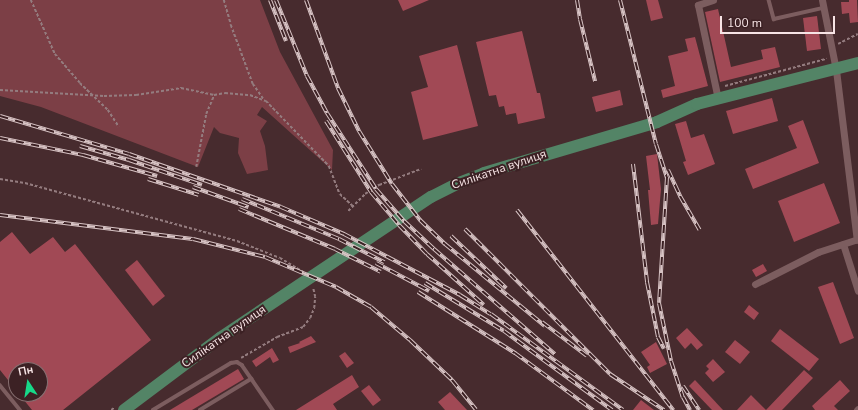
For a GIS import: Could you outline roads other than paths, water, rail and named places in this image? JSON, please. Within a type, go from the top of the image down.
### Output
[{"type":"main road","name":"Силікатна вулиця","points":[[124,410],[220,338],[431,197],[456,184],[484,173],[657,122],[691,106],[836,70],[858,63]]},
{"type":"street","points":[[713,0],[698,5],[718,99]]},
{"type":"street","points":[[755,284],[818,252],[857,240],[836,70],[822,0]]},
{"type":"street","points":[[843,244],[858,291]]},
{"type":"lane","points":[[769,0],[774,19],[823,8]]},
{"type":"lane","points":[[154,410],[231,363],[237,362],[242,365],[273,410]]},
{"type":"lane","points":[[200,410],[251,379]]},
{"type":"lane","points":[[0,385],[20,410]]},
{"type":"railway","points":[[270,0],[286,41]]},
{"type":"railway","points":[[276,0],[307,76],[327,113],[376,189],[404,221],[434,249],[555,354]]},
{"type":"railway","points":[[306,0],[338,88],[359,131],[392,184],[420,220],[445,244],[545,326]]},
{"type":"railway","points":[[577,0],[595,81]]},
{"type":"railway","points":[[620,0],[656,144],[667,177],[659,303],[671,361],[683,397],[690,410]]},
{"type":"railway","points":[[0,116],[129,154],[281,207],[344,234],[460,295],[491,314],[623,410]]},
{"type":"railway","points":[[326,121],[371,192],[399,225],[427,254],[484,305]]},
{"type":"railway","points":[[0,138],[83,155],[157,176]]},
{"type":"railway","points":[[80,146],[129,160],[202,185]]},
{"type":"railway","points":[[633,164],[647,282],[658,337],[664,349]]},
{"type":"railway","points":[[668,170],[680,196],[700,230]]},
{"type":"railway","points":[[148,179],[199,195]]},
{"type":"railway","points":[[193,187],[248,207]]},
{"type":"railway","points":[[242,199],[339,239],[384,262]]},
{"type":"railway","points":[[239,209],[335,249],[381,272]]},
{"type":"railway","points":[[517,210],[673,410]]},
{"type":"railway","points":[[0,215],[193,239],[265,257],[336,287],[371,307],[410,340],[452,380],[476,410]]},
{"type":"railway","points":[[465,229],[610,374],[664,410]]},
{"type":"railway","points":[[451,236],[506,288]]},
{"type":"railway","points":[[376,263],[429,291]]},
{"type":"railway","points":[[425,283],[504,331],[612,410]]},
{"type":"railway","points":[[418,292],[515,353],[593,410]]},
{"type":"railway","points":[[542,322],[587,356]]},
{"type":"railway","points":[[683,386],[699,410]]}]
